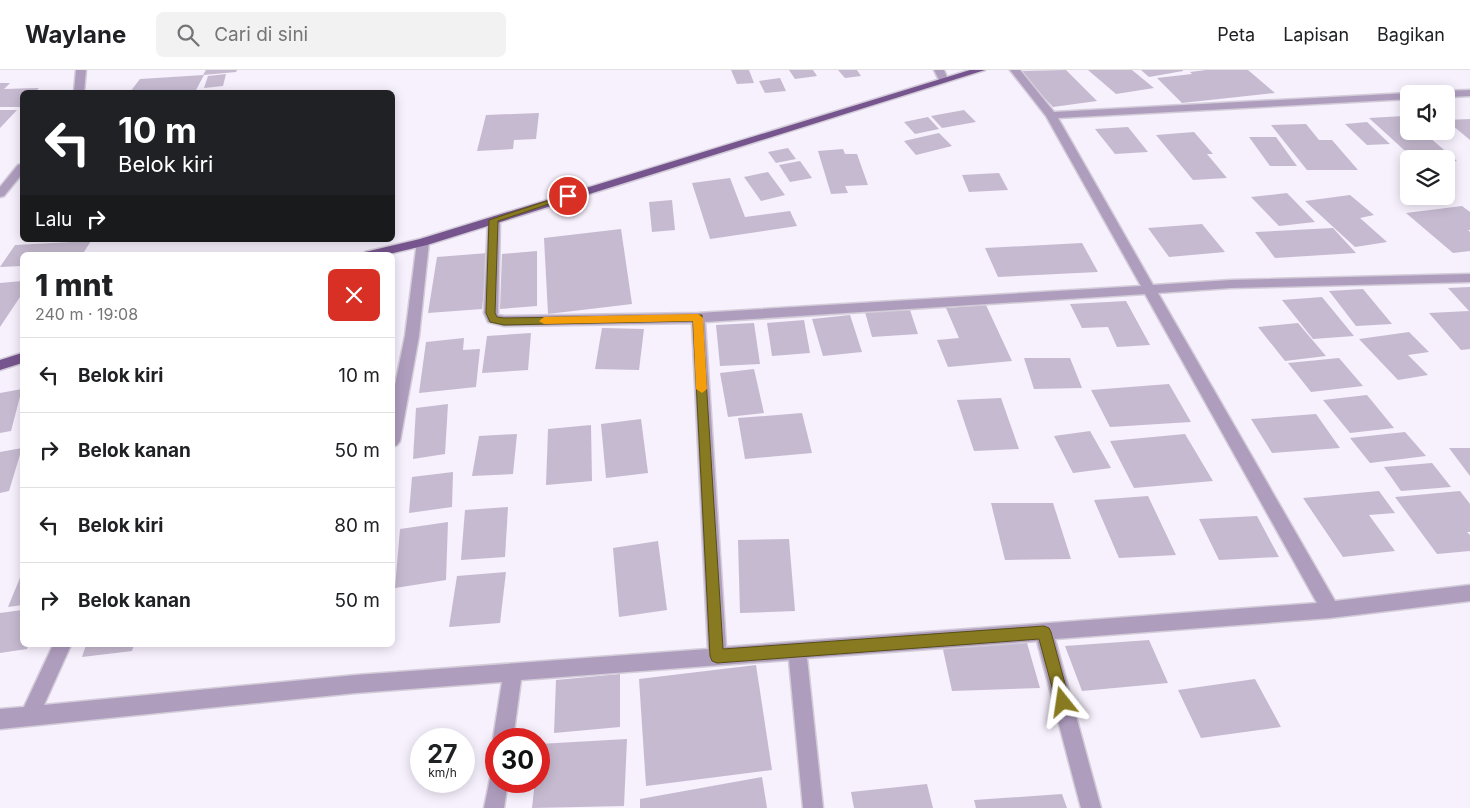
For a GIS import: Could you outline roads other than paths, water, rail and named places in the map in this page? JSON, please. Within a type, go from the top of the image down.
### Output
[{"type":"main road","points":[[381,252],[423,242],[494,220],[941,75],[980,70]]},
{"type":"main road","points":[[0,365],[20,359]]},
{"type":"street","points":[[79,90],[81,70]]},
{"type":"street","points":[[1015,70],[1052,115],[1330,610]]},
{"type":"street","points":[[1455,94],[1470,93]]},
{"type":"street","points":[[1052,115],[1400,96]]},
{"type":"street","points":[[0,194],[20,169]]},
{"type":"street","points":[[494,220],[490,313],[494,319],[504,321],[698,318],[1231,284],[1470,278]]},
{"type":"street","points":[[395,426],[412,336],[423,242]]},
{"type":"street","points":[[698,318],[717,656]]},
{"type":"street","points":[[0,719],[356,684],[1330,610],[1470,593]]},
{"type":"street","points":[[1044,632],[1091,808]]},
{"type":"street","points":[[29,717],[61,647]]},
{"type":"street","points":[[796,650],[813,808]]},
{"type":"street","points":[[505,728],[513,672]]},
{"type":"street","points":[[494,808],[496,793]]}]
